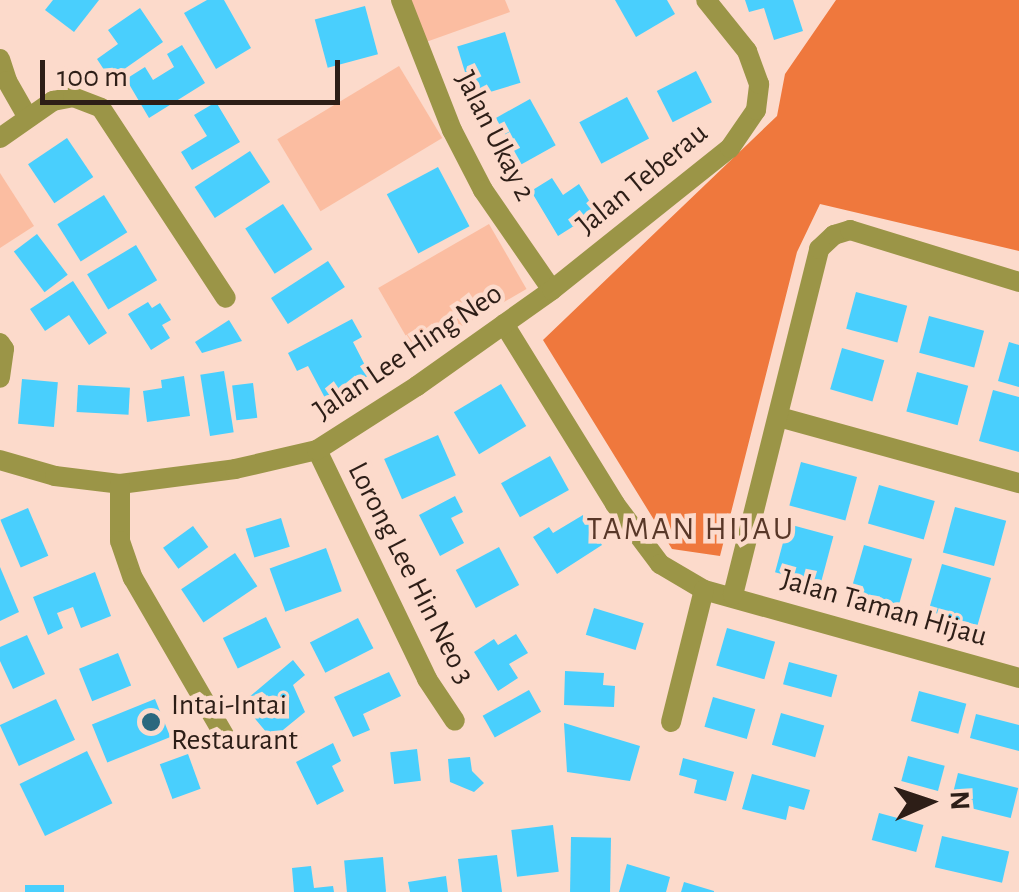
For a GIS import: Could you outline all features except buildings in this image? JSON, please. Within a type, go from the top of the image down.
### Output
[{"type":"street","name":"Jalan Ukay 2","points":[[402,0],[452,130],[483,190],[552,290]]},
{"type":"street","name":"Jalan Teberau","points":[[552,290],[730,148],[756,110],[760,84],[748,51],[706,0]]},
{"type":"street","points":[[0,59],[27,116]]},
{"type":"street","points":[[0,138],[53,100],[73,98],[102,108],[226,298]]},
{"type":"street","name":"Jalan Taman Hijau","points":[[733,595],[820,250],[834,235],[850,230],[1019,282]]},
{"type":"street","name":"Jalan Lee Hing Neo","points":[[0,460],[55,476],[120,484],[235,469],[317,450],[552,290]]},
{"type":"street","name":"Jalan Taman Hijau","points":[[504,324],[616,504],[660,564],[704,590],[1019,678]]},
{"type":"street","points":[[0,344],[4,349],[0,378]]},
{"type":"street","points":[[779,417],[1019,483]]},
{"type":"street","name":"Lorong Lee Hin Neo 3","points":[[317,450],[426,679],[455,721]]},
{"type":"street","points":[[120,484],[120,541],[133,578],[227,740]]},
{"type":"street","points":[[671,722],[704,590]]},
{"type":"shaded area","points":[[411,0],[505,0],[510,12],[426,42]]},
{"type":"shaded area","points":[[836,0],[1019,0],[1019,251],[820,204],[797,252],[720,556],[672,549],[543,340],[777,116],[785,74]]},
{"type":"shaded area","points":[[399,66],[442,138],[321,211],[277,139]]},
{"type":"shaded area","points":[[0,173],[34,226],[0,248]]},
{"type":"shaded area","points":[[489,224],[526,289],[416,353],[378,288]]},
{"type":"place","name":"Intai-Intai Restaurant","points":[[151,722]]},
{"type":"district","name":"TAMAN HIJAU","points":[[691,529]]}]
